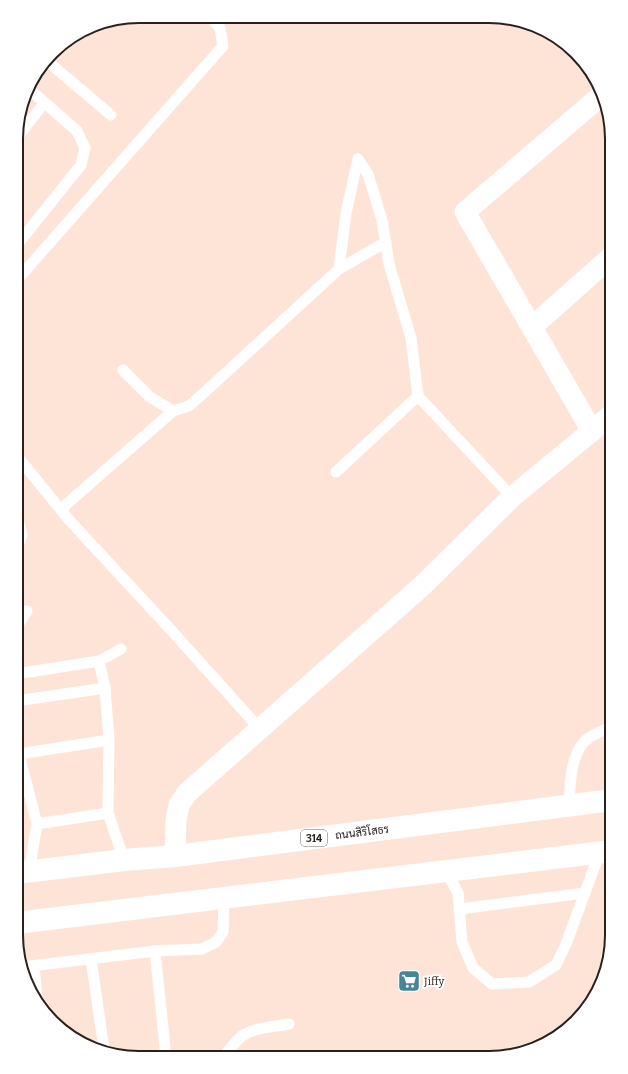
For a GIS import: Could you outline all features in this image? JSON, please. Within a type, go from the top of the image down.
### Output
[{"type":"highway","name":"ถนนสิริโสธร","points":[[23,872],[124,860],[175,856],[605,801]]},
{"type":"highway","points":[[23,922],[605,852]]},
{"type":"street","points":[[592,431],[465,212],[598,99]]},
{"type":"street","points":[[532,327],[605,262]]},
{"type":"street","points":[[175,856],[178,805],[188,793],[422,586],[512,497],[605,420]]},
{"type":"lane","points":[[23,273],[223,46],[220,28],[216,23]]},
{"type":"lane","points":[[51,64],[111,114]]},
{"type":"lane","points":[[23,238],[81,165],[85,148],[77,131],[33,93]]},
{"type":"lane","points":[[24,129],[44,103]]},
{"type":"lane","points":[[339,269],[346,214],[358,159],[368,174],[382,220],[389,264],[411,338],[418,396],[512,497]]},
{"type":"lane","points":[[61,509],[173,411],[189,406],[339,269],[386,242]]},
{"type":"lane","points":[[122,370],[150,397],[173,411]]},
{"type":"lane","points":[[336,472],[418,396]]},
{"type":"lane","points":[[23,463],[61,509],[260,729]]},
{"type":"lane","points":[[23,617],[27,611]]},
{"type":"lane","points":[[23,673],[99,661],[121,649]]},
{"type":"lane","points":[[99,661],[105,688],[109,740],[108,814],[124,860]]},
{"type":"lane","points":[[23,701],[105,688]]},
{"type":"lane","points":[[569,806],[572,771],[576,756],[584,742],[605,731]]},
{"type":"lane","points":[[23,753],[109,740]]},
{"type":"lane","points":[[23,770],[37,824],[23,872]]},
{"type":"lane","points":[[37,824],[108,814]]},
{"type":"lane","points":[[446,871],[458,893],[462,942],[473,968],[492,984],[529,982],[556,965],[566,944],[585,893],[605,854]]},
{"type":"lane","points":[[459,909],[585,893]]},
{"type":"lane","points":[[28,967],[155,951],[202,949],[216,942],[223,932],[224,898]]},
{"type":"lane","points":[[155,951],[165,1051]]},
{"type":"lane","points":[[91,959],[103,1045]]},
{"type":"lane","points":[[34,966],[36,987]]},
{"type":"lane","points":[[228,1051],[236,1041],[255,1030],[289,1024]]},
{"type":"place","name":"Jiffy","points":[[409,981]]}]
